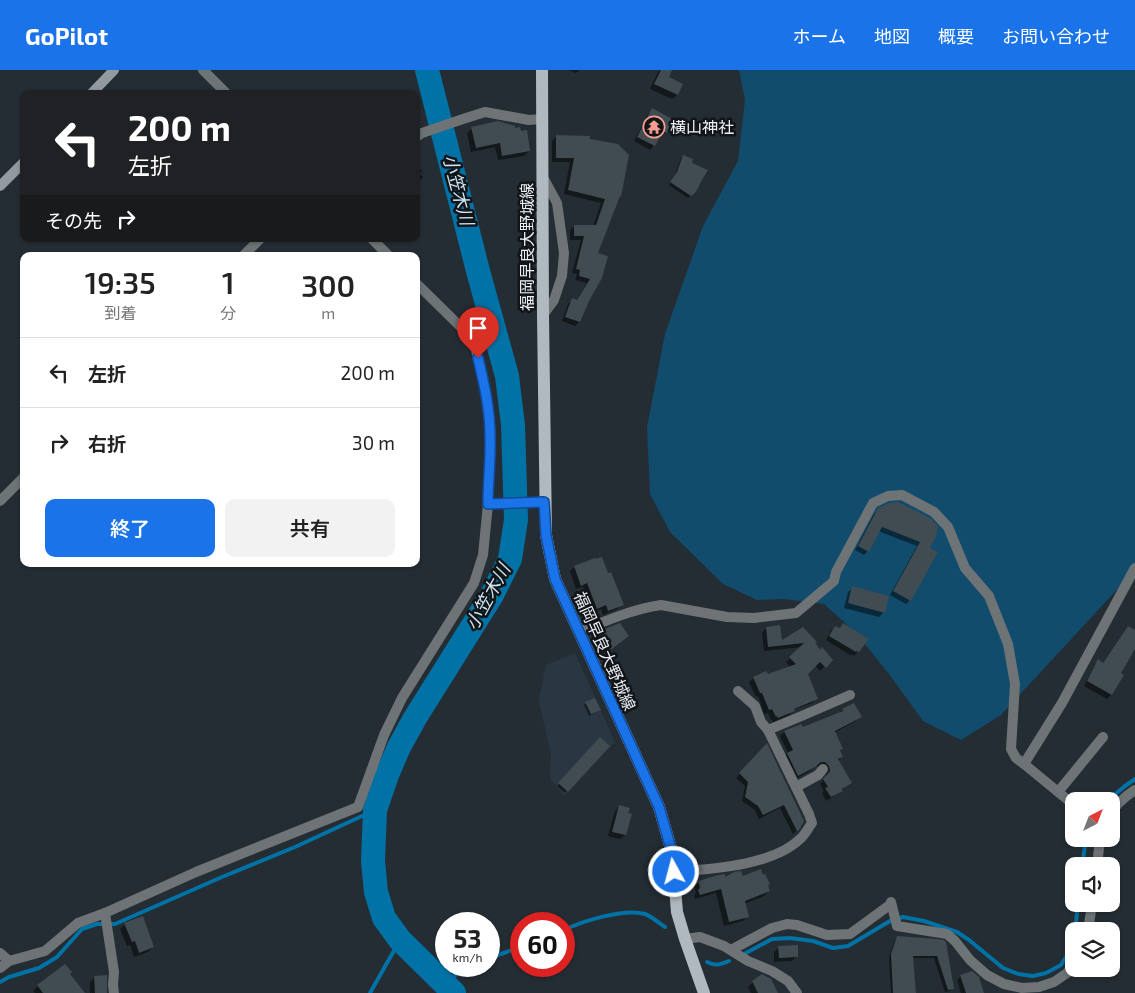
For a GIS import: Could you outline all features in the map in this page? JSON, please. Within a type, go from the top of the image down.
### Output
[{"type":"main road","points":[[94,90],[114,70]]},
{"type":"main road","name":"福岡早良大野城線","points":[[542,70],[544,502],[546,535],[555,579],[659,807],[672,852],[677,912],[704,993]]},
{"type":"main road","points":[[0,186],[20,166]]},
{"type":"street","points":[[203,70],[223,90]]},
{"type":"street","points":[[420,135],[486,112],[529,120],[542,120]]},
{"type":"street","points":[[542,177],[557,203],[564,253],[562,276],[557,292],[554,300],[543,315]]},
{"type":"street","points":[[246,252],[257,242]]},
{"type":"street","points":[[375,242],[386,252]]},
{"type":"street","points":[[0,968],[9,961],[45,951],[78,923],[105,914],[196,872],[358,807],[384,735],[402,698],[474,583],[483,555],[488,504],[490,434],[483,377],[473,340],[420,286]]},
{"type":"street","points":[[0,501],[20,481]]},
{"type":"street","points":[[579,632],[650,606],[661,605],[727,617],[754,618],[796,613],[834,581],[836,572],[873,503],[888,496],[902,495],[934,512],[948,527],[965,568],[989,596],[1008,644],[1015,684],[1012,749],[1016,758],[1065,798]]},
{"type":"street","points":[[488,504],[544,502]]},
{"type":"street","points":[[1024,764],[1062,703],[1135,568]]},
{"type":"street","points":[[674,872],[713,869],[757,861],[783,851],[801,839],[812,823],[768,730],[761,722],[755,706],[738,691]]},
{"type":"street","points":[[768,730],[850,695]]},
{"type":"street","points":[[1058,792],[1103,737]]},
{"type":"street","points":[[796,787],[818,775],[824,769]]},
{"type":"street","points":[[1120,802],[1135,790]]},
{"type":"street","points":[[731,950],[772,928],[787,924],[797,924],[827,935],[850,934],[892,905],[897,926],[947,934],[970,960],[987,975],[1004,984],[1022,988],[1039,988],[1054,982],[1065,974]]},
{"type":"street","points":[[105,914],[114,972],[114,993]]},
{"type":"street","points":[[685,939],[700,937],[724,946],[748,961],[772,971],[788,981],[797,993]]},
{"type":"street","points":[[0,953],[9,961]]},
{"type":"shaded area","points":[[739,70],[1135,70],[1135,570],[1001,715],[961,740],[923,721],[856,633],[824,604],[784,599],[757,600],[723,584],[670,532],[650,494],[647,427],[665,334],[703,226],[738,161],[745,100]]},
{"type":"shaded area","points":[[575,653],[615,742],[564,796],[550,778],[551,755],[539,700],[546,665]]},
{"type":"building","points":[[661,70],[672,70],[669,77],[683,84],[678,95],[654,84]]},
{"type":"building","points":[[652,108],[674,120],[667,133],[663,131],[655,146],[637,137]]},
{"type":"building","points":[[498,121],[515,126],[515,128],[520,127],[521,131],[527,130],[530,151],[502,156],[500,143],[476,148],[471,127]]},
{"type":"building","points":[[556,135],[590,136],[590,139],[618,144],[629,155],[621,197],[598,253],[608,256],[602,278],[580,322],[565,317],[572,298],[577,300],[590,279],[579,276],[580,270],[576,269],[584,236],[574,236],[574,225],[596,225],[605,199],[568,190],[574,158],[556,158]]},
{"type":"building","points":[[683,155],[693,159],[692,163],[708,170],[700,185],[691,196],[670,182],[677,172]]},
{"type":"building","points":[[898,502],[930,518],[938,526],[936,537],[930,548],[938,552],[911,601],[893,591],[920,542],[882,527],[869,552],[858,546],[878,508]]},
{"type":"building","points":[[602,557],[608,573],[611,572],[624,605],[608,611],[606,605],[597,609],[587,583],[581,586],[574,566]]},
{"type":"building","points":[[852,586],[889,596],[885,613],[848,603]]},
{"type":"building","points":[[620,623],[629,636],[609,651],[596,634]]},
{"type":"building","points":[[843,623],[869,639],[859,652],[829,636],[835,626],[840,628]]},
{"type":"building","points":[[780,625],[782,640],[803,627],[817,642],[815,642],[820,650],[822,647],[833,660],[826,668],[820,662],[808,674],[818,699],[778,718],[772,709],[769,710],[753,677],[766,671],[768,674],[796,664],[789,657],[804,643],[768,647],[766,627]]},
{"type":"building","points":[[1128,626],[1135,630],[1135,649],[1121,673],[1124,675],[1112,695],[1087,681],[1098,659],[1103,663]]},
{"type":"building","points":[[595,698],[601,710],[591,714],[585,702]]},
{"type":"building","points":[[854,703],[862,717],[835,731],[843,749],[840,750],[843,757],[838,759],[852,783],[842,789],[843,791],[831,797],[825,788],[828,787],[823,779],[830,771],[829,766],[825,762],[821,762],[798,776],[787,753],[793,750],[784,731],[801,724],[803,727],[843,711],[842,709]]},
{"type":"building","points":[[600,737],[610,746],[568,792],[558,783]]},
{"type":"building","points":[[767,743],[804,821],[797,831],[784,805],[763,815],[758,806],[745,797],[748,782],[739,773]]},
{"type":"building","points":[[619,805],[630,808],[628,813],[632,814],[626,835],[612,832]]},
{"type":"building","points":[[761,869],[770,884],[768,885],[770,891],[745,901],[749,917],[729,922],[721,889],[700,895],[698,890],[700,888],[698,881],[725,874],[725,877],[734,872],[741,871],[743,876]]},
{"type":"building","points":[[143,916],[154,947],[139,953],[135,941],[132,942],[124,923]]},
{"type":"building","points":[[897,936],[944,940],[946,942],[954,989],[948,990],[937,956],[913,956],[916,993],[893,993],[891,954]]},
{"type":"building","points":[[798,945],[798,957],[779,958],[778,946]]},
{"type":"building","points":[[65,964],[72,972],[70,974],[85,993],[43,993],[37,985]]},
{"type":"building","points":[[972,971],[979,977],[984,993],[966,993],[960,975]]},
{"type":"building","points":[[762,974],[771,979],[778,993],[758,993],[752,981]]},
{"type":"building","points":[[107,975],[107,993],[95,993],[94,976]]},
{"type":"waterway","name":"小笠木川","points":[[427,70],[507,376],[513,425],[516,520],[510,559],[492,595],[415,718],[399,747],[387,775],[375,810],[373,861],[376,892],[384,918],[400,940],[454,993]]},
{"type":"waterway","points":[[1118,792],[1135,779]]},
{"type":"waterway","points":[[0,982],[9,977],[39,968],[57,957],[82,929],[97,924],[115,924],[295,847],[375,810]]},
{"type":"waterway","points":[[1083,857],[1085,848]]},
{"type":"waterway","points":[[1076,922],[1077,912]]},
{"type":"waterway","points":[[575,926],[592,919],[615,914],[636,913],[645,914],[665,927]]},
{"type":"waterway","points":[[744,954],[772,939],[790,938],[813,941],[833,948],[848,946],[890,921],[903,917],[924,921],[957,932],[1003,968],[1018,974],[1033,976],[1046,973],[1061,965],[1065,958]]},
{"type":"waterway","points":[[370,993],[400,940]]},
{"type":"waterway","points":[[500,954],[510,951]]},
{"type":"waterway","points":[[707,962],[718,964],[729,961]]},
{"type":"waterway","points":[[445,985],[453,977]]},
{"type":"place","name":"横山神社","points":[[654,127]]},
{"type":"route","points":[[478,358],[483,377],[490,434],[488,504],[544,502],[546,535],[555,579],[659,807],[672,852],[674,872]]}]
